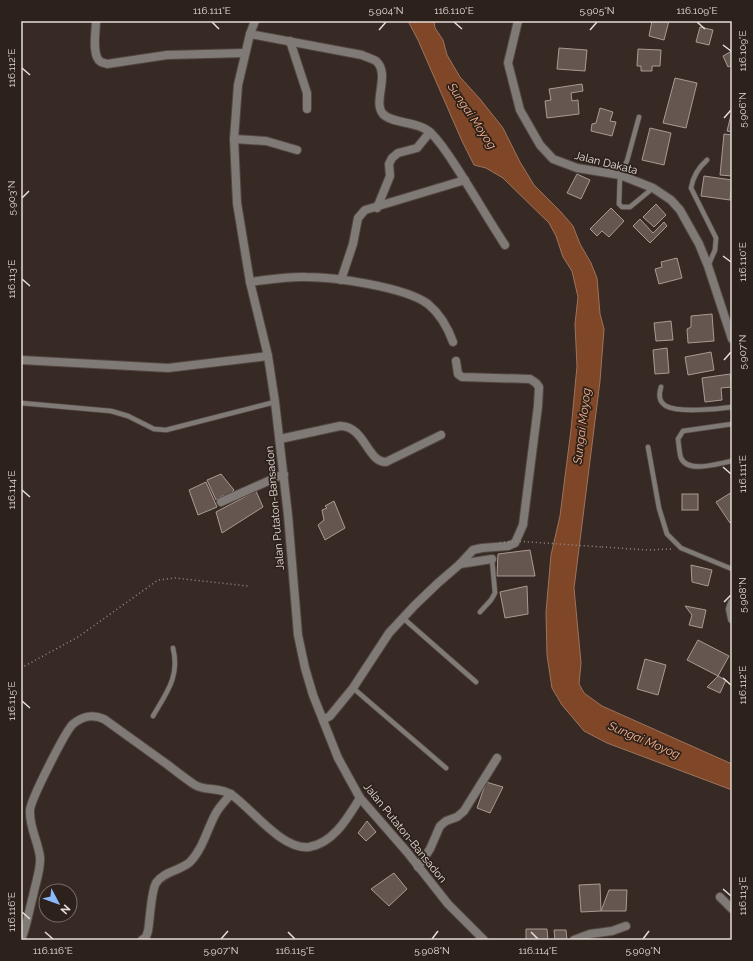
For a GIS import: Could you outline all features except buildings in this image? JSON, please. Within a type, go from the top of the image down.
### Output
[{"type":"street","points":[[96,21],[94,48],[100,62],[107,64],[167,55],[245,53]]},
{"type":"street","name":"Jalan Putaton-Bansadon","points":[[255,21],[250,34],[238,85],[234,138],[237,204],[250,282],[268,356],[276,402],[298,635],[305,668],[313,695],[338,758],[360,798],[448,904],[484,940]]},
{"type":"street","name":"Jalan Dakata","points":[[518,21],[508,64],[520,110],[540,145],[553,159],[577,168],[620,175],[653,188],[662,193],[680,210],[699,244],[729,318],[732,339]]},
{"type":"street","points":[[250,34],[362,55],[377,62],[382,70],[380,104],[382,113],[388,118],[417,125],[430,132],[449,156],[465,180],[505,245]]},
{"type":"street","points":[[290,41],[307,93],[307,109]]},
{"type":"street","points":[[377,208],[390,176],[389,164],[392,158],[398,153],[417,148],[430,132]]},
{"type":"street","points":[[234,138],[266,141],[297,150]]},
{"type":"street","points":[[341,280],[354,244],[358,218],[365,210],[377,208],[465,180]]},
{"type":"street","points":[[250,282],[305,277],[341,280],[395,290],[410,295],[428,304],[449,330],[453,342]]},
{"type":"street","points":[[21,360],[168,368],[268,356]]},
{"type":"street","points":[[323,720],[330,716],[353,688],[389,633],[473,550],[508,546],[515,543],[519,536],[523,525],[528,494],[539,387],[530,379],[462,378],[458,374],[456,360]]},
{"type":"street","points":[[280,439],[345,426],[360,436],[377,459],[382,462],[386,462],[441,435]]},
{"type":"street","points":[[221,502],[284,474]]},
{"type":"street","points":[[460,564],[492,559]]},
{"type":"street","points":[[732,603],[730,610],[732,619]]},
{"type":"street","points":[[21,940],[40,866],[39,852],[30,818],[30,809],[49,766],[72,725],[81,718],[94,715],[104,719],[196,786],[218,789],[232,794],[275,833],[292,844],[300,847],[309,847],[333,835],[347,819],[360,798]]},
{"type":"street","points":[[418,867],[430,849],[440,826],[446,821],[458,817],[464,811],[497,758]]},
{"type":"street","points":[[142,940],[146,937],[148,931],[156,883],[164,876],[190,861],[205,838],[216,813],[232,794]]},
{"type":"street","points":[[720,897],[732,909]]},
{"type":"street","points":[[574,940],[590,934],[612,931],[626,926]]},
{"type":"lane","points":[[639,117],[627,161],[620,175],[619,204],[622,207],[630,207],[653,188]]},
{"type":"lane","points":[[707,160],[699,167],[692,180],[691,188],[716,238],[715,250],[708,266]]},
{"type":"lane","points":[[661,387],[659,395],[660,400],[666,406],[695,410],[732,407]]},
{"type":"lane","points":[[21,403],[111,411],[128,416],[154,429],[166,430],[276,402]]},
{"type":"lane","points":[[732,424],[683,431],[678,439],[682,459],[690,466],[696,467],[732,461]]},
{"type":"lane","points":[[648,447],[659,508],[665,528],[670,538],[681,548],[732,569]]},
{"type":"lane","points":[[480,612],[495,593],[492,559]]},
{"type":"lane","points":[[403,618],[476,682]]},
{"type":"lane","points":[[153,716],[174,679],[176,665],[173,648]]},
{"type":"lane","points":[[353,688],[446,768]]},
{"type":"path","points":[[500,542],[515,541],[648,550],[681,548]]},
{"type":"path","points":[[21,668],[78,637],[158,580],[175,578],[248,586]]},
{"type":"water","name":"Sungai Moyog","points":[[408,21],[434,21],[435,28],[443,40],[447,55],[460,77],[503,128],[520,162],[534,185],[573,226],[597,278],[600,314],[604,329],[600,381],[574,588],[581,663],[579,684],[584,693],[602,706],[732,764],[732,790],[607,743],[584,731],[562,705],[552,688],[547,655],[546,612],[551,555],[560,516],[571,430],[577,366],[575,324],[578,297],[572,271],[563,257],[556,236],[549,223],[503,178],[486,168],[474,165]]}]
